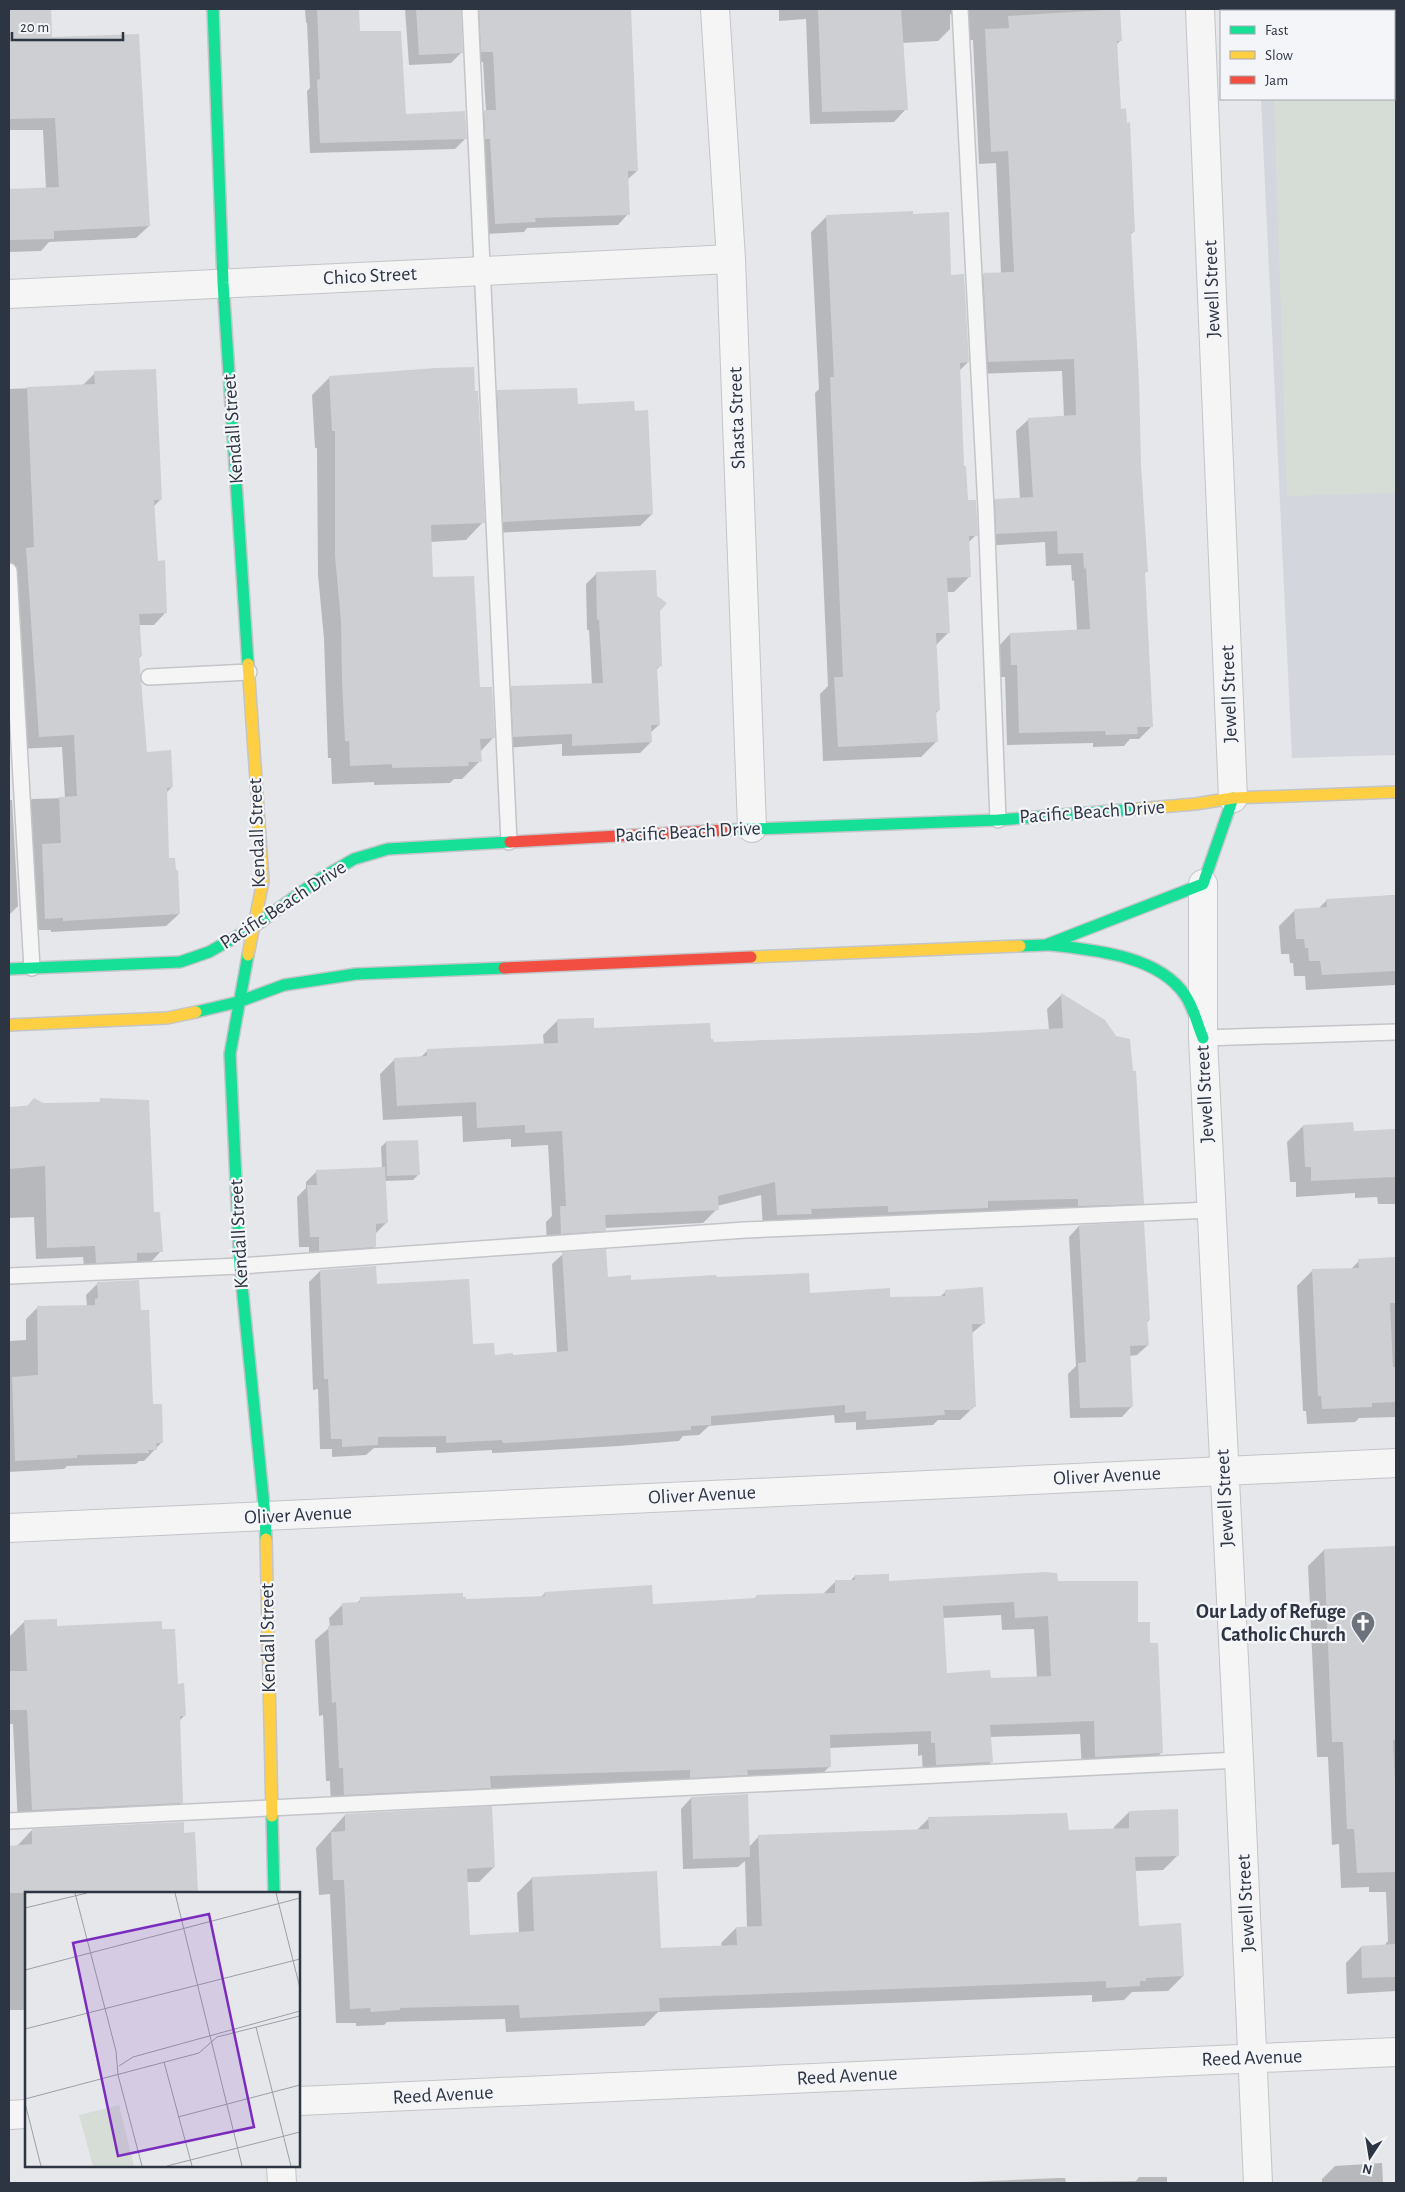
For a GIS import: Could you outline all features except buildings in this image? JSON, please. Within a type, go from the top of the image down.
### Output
[{"type":"street","name":"Kendall Street","points":[[213,9],[223,283],[263,881],[238,1002],[230,1054],[240,1266],[265,1516],[274,1892]]},
{"type":"street","name":"Shasta Street","points":[[715,9],[731,259],[752,828]]},
{"type":"street","name":"Jewell Street","points":[[1200,9],[1233,798],[1203,884],[1202,1038],[1239,1760],[1258,2183]]},
{"type":"street","name":"Chico Street","points":[[9,294],[731,259]]},
{"type":"street","name":"Pacific Beach Drive","points":[[9,969],[180,962],[209,952],[255,926],[318,880],[354,859],[388,849],[752,828],[998,820],[1195,804],[1233,798],[1396,792]]},
{"type":"street","points":[[1046,944],[1203,884]]},
{"type":"street","points":[[9,1025],[167,1018],[238,1002],[284,984],[356,974],[1046,944],[1104,950],[1155,969],[1184,993],[1202,1038]]},
{"type":"street","name":"Oliver Avenue","points":[[9,1528],[1396,1463]]},
{"type":"street","name":"Reed Avenue","points":[[300,2101],[1396,2052]]},
{"type":"street","points":[[9,2115],[25,2114]]},
{"type":"street","points":[[281,2167],[282,2183]]},
{"type":"lane","points":[[470,9],[484,270],[509,842]]},
{"type":"lane","points":[[960,9],[986,508],[998,820]]},
{"type":"lane","points":[[9,571],[32,968]]},
{"type":"lane","points":[[149,677],[249,672]]},
{"type":"lane","points":[[1202,1038],[1396,1032]]},
{"type":"lane","points":[[9,1276],[240,1266],[745,1230],[1210,1210]]},
{"type":"lane","points":[[9,1821],[1239,1760]]},
{"type":"shaded area","points":[[1396,9],[1396,755],[1292,758],[1261,100],[1395,100],[1395,10],[1256,10]]},
{"type":"shaded area","points":[[1396,9],[1396,493],[1287,496],[1274,100],[1395,100],[1395,10],[1271,10]]},
{"type":"traffic: fast","points":[[213,9],[223,283],[248,664]]},
{"type":"traffic: fast","points":[[1020,946],[1046,945],[1203,884],[1233,798]]},
{"type":"traffic: fast","points":[[726,830],[998,820],[1137,809]]},
{"type":"traffic: fast","points":[[9,969],[180,962],[209,952],[255,926],[318,880],[354,859],[388,849],[510,842]]},
{"type":"traffic: fast","points":[[1050,945],[1104,952],[1142,963],[1159,971],[1185,995],[1203,1038]]},
{"type":"traffic: fast","points":[[248,955],[230,1054],[240,1266],[266,1539]]},
{"type":"traffic: fast","points":[[196,1012],[238,1002],[284,985],[356,974],[504,968]]},
{"type":"traffic: fast","points":[[272,1816],[274,1892]]},
{"type":"traffic: slow","points":[[248,664],[263,881],[248,955]]},
{"type":"traffic: slow","points":[[1137,809],[1195,804],[1233,798],[1396,792]]},
{"type":"traffic: slow","points":[[751,957],[1020,946]]},
{"type":"traffic: slow","points":[[9,1025],[167,1018],[196,1012]]},
{"type":"traffic: slow","points":[[266,1539],[272,1816]]},
{"type":"traffic: jam","points":[[510,842],[726,830]]},
{"type":"traffic: jam","points":[[504,968],[751,957]]},
{"type":"place","name":"Our Lady of Refuge Catholic Church","points":[[1363,1644]]}]
